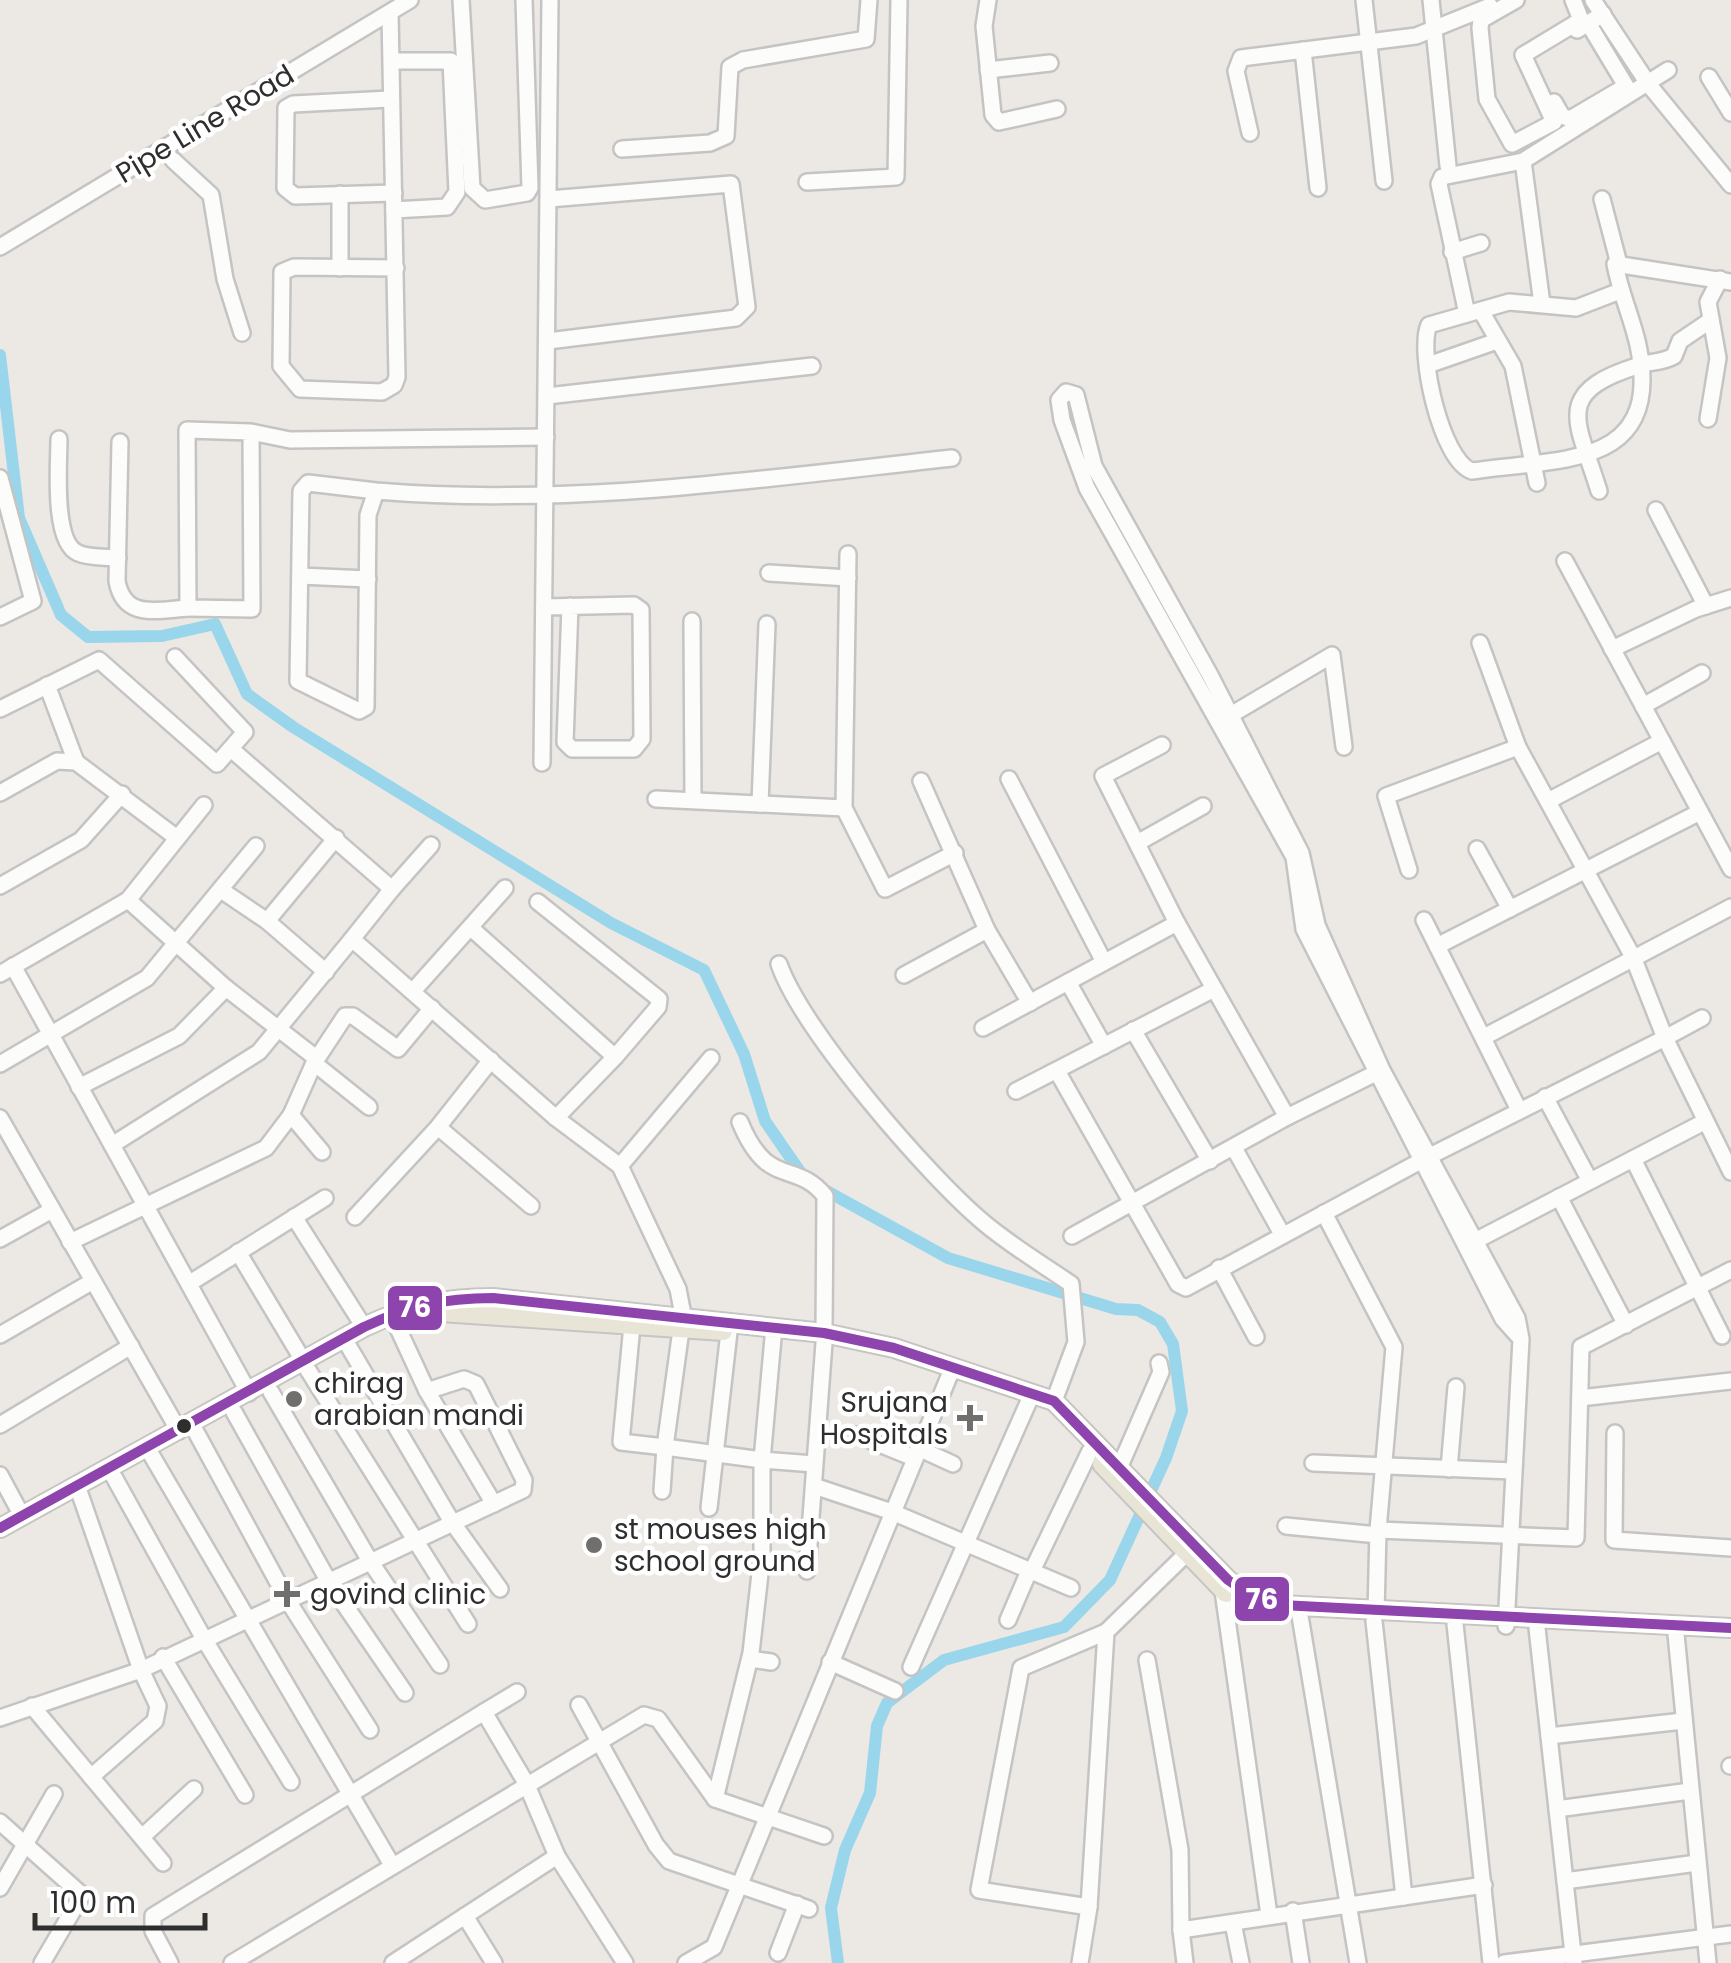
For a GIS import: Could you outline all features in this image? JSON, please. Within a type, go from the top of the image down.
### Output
[{"type":"main road","points":[[0,1528],[271,1392],[364,1327],[412,1305],[445,1298],[773,1331],[894,1348],[1054,1402],[1171,1529],[1228,1580],[1251,1596],[1280,1605],[1455,1624],[1506,1621],[1537,1628],[1731,1639]]},
{"type":"main road","points":[[0,1539],[152,1456],[249,1393],[428,1310],[632,1325],[683,1322],[729,1332],[773,1331]]},
{"type":"main road","points":[[824,1338],[950,1374],[1028,1403],[1050,1414],[1121,1473]]},
{"type":"main road","points":[[1171,1529],[1222,1591],[1247,1606],[1300,1616],[1731,1628]]},
{"type":"street","name":"Pipe Line Road","points":[[2,246],[410,0]]},
{"type":"street","points":[[461,0],[476,196],[485,200],[527,193],[532,153],[524,0]]},
{"type":"street","points":[[622,149],[710,143],[726,136],[730,67],[743,60],[866,38],[869,0]]},
{"type":"street","points":[[807,182],[896,177],[900,0]]},
{"type":"street","points":[[988,0],[984,26],[993,114],[1000,122],[1056,109]]},
{"type":"street","points":[[1364,0],[1384,181]]},
{"type":"street","points":[[1431,0],[1448,166]]},
{"type":"street","points":[[1250,133],[1236,60],[1434,32],[1484,5],[1502,0]]},
{"type":"street","points":[[1516,0],[1482,20],[1480,28],[1487,99],[1512,144],[1554,122],[1523,54],[1581,20],[1573,0]]},
{"type":"street","points":[[1594,0],[1649,85],[1731,185]]},
{"type":"street","points":[[527,18],[550,9],[542,763]]},
{"type":"street","points":[[390,14],[396,268],[394,386],[382,392],[300,389],[282,366],[282,272],[294,267],[396,268]]},
{"type":"street","points":[[1604,14],[1532,56],[1562,116],[1570,118],[1649,85],[1668,70]]},
{"type":"street","points":[[1588,23],[1627,92]]},
{"type":"street","points":[[1303,50],[1318,188]]},
{"type":"street","points":[[392,60],[451,61],[457,192],[447,208],[394,210]]},
{"type":"street","points":[[988,70],[1050,63]]},
{"type":"street","points":[[1710,77],[1731,114]]},
{"type":"street","points":[[1537,482],[1513,366],[1474,312],[1452,252],[1439,184],[1442,177],[1524,161],[1627,92]]},
{"type":"street","points":[[390,99],[292,104],[286,108],[289,193],[394,192]]},
{"type":"street","points":[[532,153],[550,154]]},
{"type":"street","points":[[174,160],[188,169],[211,196],[224,279],[242,333]]},
{"type":"street","points":[[1524,161],[1542,304]]},
{"type":"street","points":[[548,341],[736,318],[747,307],[731,184],[549,199]]},
{"type":"street","points":[[340,194],[340,268]]},
{"type":"street","points":[[1602,199],[1619,264]]},
{"type":"street","points":[[1452,252],[1481,243]]},
{"type":"street","points":[[1620,291],[1576,308],[1509,302],[1429,324],[1425,334],[1428,365],[1443,436],[1463,468],[1534,462],[1587,451],[1621,440],[1632,426],[1640,412],[1641,364],[1615,264],[1725,280],[1708,302],[1718,358],[1708,419]]},
{"type":"street","points":[[1599,492],[1576,414],[1582,393],[1593,382],[1674,356],[1680,341],[1711,320]]},
{"type":"street","points":[[1428,365],[1497,341]]},
{"type":"street","points":[[546,396],[812,366]]},
{"type":"street","points":[[1310,922],[1301,853],[1094,466],[1076,395],[1066,392],[1059,400],[1062,420],[1087,488],[1294,858],[1310,922],[1378,1072],[1503,1320],[1522,1339]]},
{"type":"street","points":[[188,608],[187,430],[252,432],[290,440],[546,437]]},
{"type":"street","points":[[120,442],[119,590],[129,606],[137,610],[252,609],[252,432]]},
{"type":"street","points":[[59,439],[60,516],[69,544],[80,554],[118,558]]},
{"type":"street","points":[[376,491],[368,515],[366,707],[358,711],[298,681],[304,484],[376,491],[545,495],[704,486],[952,458]]},
{"type":"street","points":[[0,478],[34,602],[0,617]]},
{"type":"street","points":[[1656,510],[1706,606]]},
{"type":"street","points":[[848,554],[844,808],[886,889],[954,853]]},
{"type":"street","points":[[1565,562],[1731,869]]},
{"type":"street","points":[[770,573],[848,578]]},
{"type":"street","points":[[300,576],[368,579]]},
{"type":"street","points":[[1612,649],[1731,598]]},
{"type":"street","points":[[544,607],[570,606],[634,604],[642,610],[642,739],[634,749],[572,750],[566,742],[570,606]]},
{"type":"street","points":[[692,621],[693,800]]},
{"type":"street","points":[[760,804],[766,624]]},
{"type":"street","points":[[1480,644],[1518,747],[1633,958],[1665,1038],[1731,1172]]},
{"type":"street","points":[[0,709],[100,660],[217,764],[245,732],[175,656]]},
{"type":"street","points":[[1229,716],[1332,656],[1344,747]]},
{"type":"street","points":[[1643,706],[1702,674]]},
{"type":"street","points":[[47,685],[76,762]]},
{"type":"street","points":[[1548,801],[1662,742]]},
{"type":"street","points":[[1162,745],[1102,776],[1177,923],[1287,1117]]},
{"type":"street","points":[[1409,870],[1386,796],[1518,747]]},
{"type":"street","points":[[231,749],[392,889]]},
{"type":"street","points":[[0,793],[57,761],[76,762],[177,838]]},
{"type":"street","points":[[1009,779],[1104,962]]},
{"type":"street","points":[[921,781],[987,930],[1030,1003]]},
{"type":"street","points":[[0,886],[82,840],[122,794]]},
{"type":"street","points":[[656,798],[844,808]]},
{"type":"street","points":[[204,805],[128,900],[6,970],[49,1034],[249,1393]]},
{"type":"street","points":[[1138,842],[1203,806]]},
{"type":"street","points":[[1438,946],[1700,812]]},
{"type":"street","points":[[267,921],[336,838]]},
{"type":"street","points":[[0,1064],[147,978],[256,846]]},
{"type":"street","points":[[112,1145],[241,1068],[281,1030],[430,846]]},
{"type":"street","points":[[1477,849],[1510,909]]},
{"type":"street","points":[[413,991],[506,888]]},
{"type":"street","points":[[221,890],[267,921],[326,972]]},
{"type":"street","points":[[128,900],[369,1107]]},
{"type":"street","points":[[538,902],[659,999],[658,1006],[615,1057],[556,1118]]},
{"type":"street","points":[[1484,1037],[1731,907]]},
{"type":"street","points":[[1424,920],[1519,1110]]},
{"type":"street","points":[[983,1028],[1177,923]]},
{"type":"street","points":[[470,928],[615,1057]]},
{"type":"street","points":[[904,975],[987,930]]},
{"type":"street","points":[[352,939],[556,1118],[620,1166],[678,1288],[683,1322],[662,1491]]},
{"type":"street","points":[[778,964],[788,990],[877,1109],[972,1212],[1071,1284],[1076,1342],[1054,1402]]},
{"type":"street","points":[[1068,982],[1104,1046]]},
{"type":"street","points":[[79,1087],[179,1036],[226,988]]},
{"type":"street","points":[[1016,1091],[1214,988]]},
{"type":"street","points":[[70,1242],[266,1148],[291,1115],[315,1060],[341,1020],[349,1015],[392,1056],[432,1008]]},
{"type":"street","points":[[1057,1071],[1182,1287],[1702,1018]]},
{"type":"street","points":[[1133,1030],[1210,1160]]},
{"type":"street","points":[[620,1166],[712,1058]]},
{"type":"street","points":[[355,1217],[438,1127],[491,1060]]},
{"type":"street","points":[[1072,1236],[1287,1117],[1378,1072]]},
{"type":"street","points":[[1546,1097],[1590,1181]]},
{"type":"street","points":[[291,1115],[322,1152]]},
{"type":"street","points":[[0,1118],[7,1148],[52,1210],[181,1435],[370,1730]]},
{"type":"street","points":[[740,1122],[752,1152],[763,1164],[825,1196],[824,1338],[808,1570]]},
{"type":"street","points":[[1473,1242],[1704,1122]]},
{"type":"street","points":[[438,1127],[532,1206]]},
{"type":"street","points":[[1234,1148],[1282,1234]]},
{"type":"street","points":[[1423,1159],[1513,1309],[1522,1339],[1506,1621]]},
{"type":"street","points":[[1633,1159],[1722,1336]]},
{"type":"street","points":[[1559,1197],[1626,1325]]},
{"type":"street","points":[[190,1283],[325,1198]]},
{"type":"street","points":[[0,1240],[52,1210]]},
{"type":"street","points":[[1324,1212],[1392,1339],[1375,1617],[1404,1897]]},
{"type":"street","points":[[294,1217],[364,1327]]},
{"type":"street","points":[[238,1252],[413,1541],[468,1624]]},
{"type":"street","points":[[1219,1268],[1256,1337]]},
{"type":"street","points":[[1286,1526],[1576,1538],[1581,1347],[1731,1270]]},
{"type":"street","points":[[0,1334],[93,1281]]},
{"type":"street","points":[[396,1324],[427,1390],[494,1504]]},
{"type":"street","points":[[632,1325],[621,1442],[814,1464]]},
{"type":"street","points":[[715,1798],[750,1660],[762,1556],[762,1460],[773,1331]]},
{"type":"street","points":[[709,1508],[729,1332]]},
{"type":"street","points":[[0,1425],[131,1346]]},
{"type":"street","points":[[349,1347],[452,1522],[500,1590]]},
{"type":"street","points":[[1121,1473],[1161,1372],[1159,1363]]},
{"type":"street","points":[[686,1963],[714,1948],[950,1374]]},
{"type":"street","points":[[0,1718],[141,1670],[520,1492],[524,1480],[476,1384],[468,1379],[427,1390]]},
{"type":"street","points":[[1580,1398],[1731,1381]]},
{"type":"street","points":[[1449,1469],[1456,1387]]},
{"type":"street","points":[[271,1392],[370,1561],[440,1665]]},
{"type":"street","points":[[911,1666],[1028,1403]]},
{"type":"street","points":[[234,1412],[329,1582],[405,1693]]},
{"type":"street","points":[[858,1434],[952,1464]]},
{"type":"street","points":[[1615,1434],[1614,1540],[1731,1548]]},
{"type":"street","points":[[1008,1620],[1090,1451]]},
{"type":"street","points":[[152,1456],[392,1865]]},
{"type":"street","points":[[1313,1463],[1513,1471]]},
{"type":"street","points":[[0,1475],[22,1516]]},
{"type":"street","points":[[114,1477],[204,1639],[291,1782]]},
{"type":"street","points":[[814,1486],[892,1512],[964,1546],[1071,1588]]},
{"type":"street","points":[[80,1494],[141,1670],[158,1706],[155,1721],[91,1776]]},
{"type":"street","points":[[1089,1907],[979,1890],[1021,1668],[1106,1632],[1187,1553]]},
{"type":"street","points":[[1222,1591],[1269,1915]]},
{"type":"street","points":[[1300,1616],[1358,1963]]},
{"type":"street","points":[[1455,1624],[1491,1963]]},
{"type":"street","points":[[1537,1628],[1574,1959]]},
{"type":"street","points":[[1080,1963],[1089,1907],[1106,1632]]},
{"type":"street","points":[[1676,1634],[1708,1963]]},
{"type":"street","points":[[163,1657],[245,1794]]},
{"type":"street","points":[[750,1660],[771,1662]]},
{"type":"street","points":[[1146,1660],[1180,1850],[1182,1963]]},
{"type":"street","points":[[830,1662],[894,1691]]},
{"type":"street","points":[[170,1963],[153,1931],[153,1916],[517,1692]]},
{"type":"street","points":[[580,1705],[661,1852],[679,1867],[739,1883],[803,1907],[778,1953]]},
{"type":"street","points":[[32,1706],[163,1863]]},
{"type":"street","points":[[484,1712],[526,1783],[557,1856],[625,1963]]},
{"type":"street","points":[[232,1963],[261,1956],[392,1865],[644,1715],[653,1715],[715,1798],[766,1820],[824,1836]]},
{"type":"street","points":[[1549,1736],[1682,1720]]},
{"type":"street","points":[[142,1837],[194,1788]]},
{"type":"street","points":[[1557,1809],[1690,1792]]},
{"type":"street","points":[[0,1888],[28,1846],[54,1794]]},
{"type":"street","points":[[0,1822],[82,1895],[42,1963]]},
{"type":"street","points":[[393,1963],[557,1856]]},
{"type":"street","points":[[1566,1881],[1697,1863]]},
{"type":"street","points":[[1181,1936],[1293,1910],[1484,1885]]},
{"type":"street","points":[[1293,1910],[1301,1963]]},
{"type":"street","points":[[465,1916],[494,1963]]},
{"type":"street","points":[[1233,1923],[1241,1963]]},
{"type":"street","points":[[1504,1963],[1574,1959],[1638,1945],[1731,1934]]},
{"type":"street","points":[[1638,1945],[1640,1963]]},
{"type":"street","points":[[714,1948],[725,1963]]},
{"type":"waterway","points":[[0,355],[19,518],[61,615],[88,637],[162,636],[215,624],[247,694],[293,727],[611,923],[704,970],[744,1054],[765,1121],[805,1179],[948,1258],[1116,1309],[1138,1310],[1160,1322],[1173,1344],[1182,1411],[1166,1458],[1110,1580],[1064,1627],[944,1660],[887,1703],[877,1726],[870,1793],[845,1850],[831,1908],[838,1963]]},
{"type":"transit line","name":"76","points":[[0,1528],[364,1327],[427,1305],[493,1298],[824,1333],[894,1348],[1054,1401],[1228,1580],[1251,1596],[1281,1605],[1731,1628]]},
{"type":"place","name":"chirag arabian mandi","points":[[294,1399]]},
{"type":"place","name":"Srujana Hospitals","points":[[970,1418]]},
{"type":"place","name":"st mouses high school ground","points":[[594,1545]]},
{"type":"place","name":"govind clinic","points":[[287,1594]]}]
